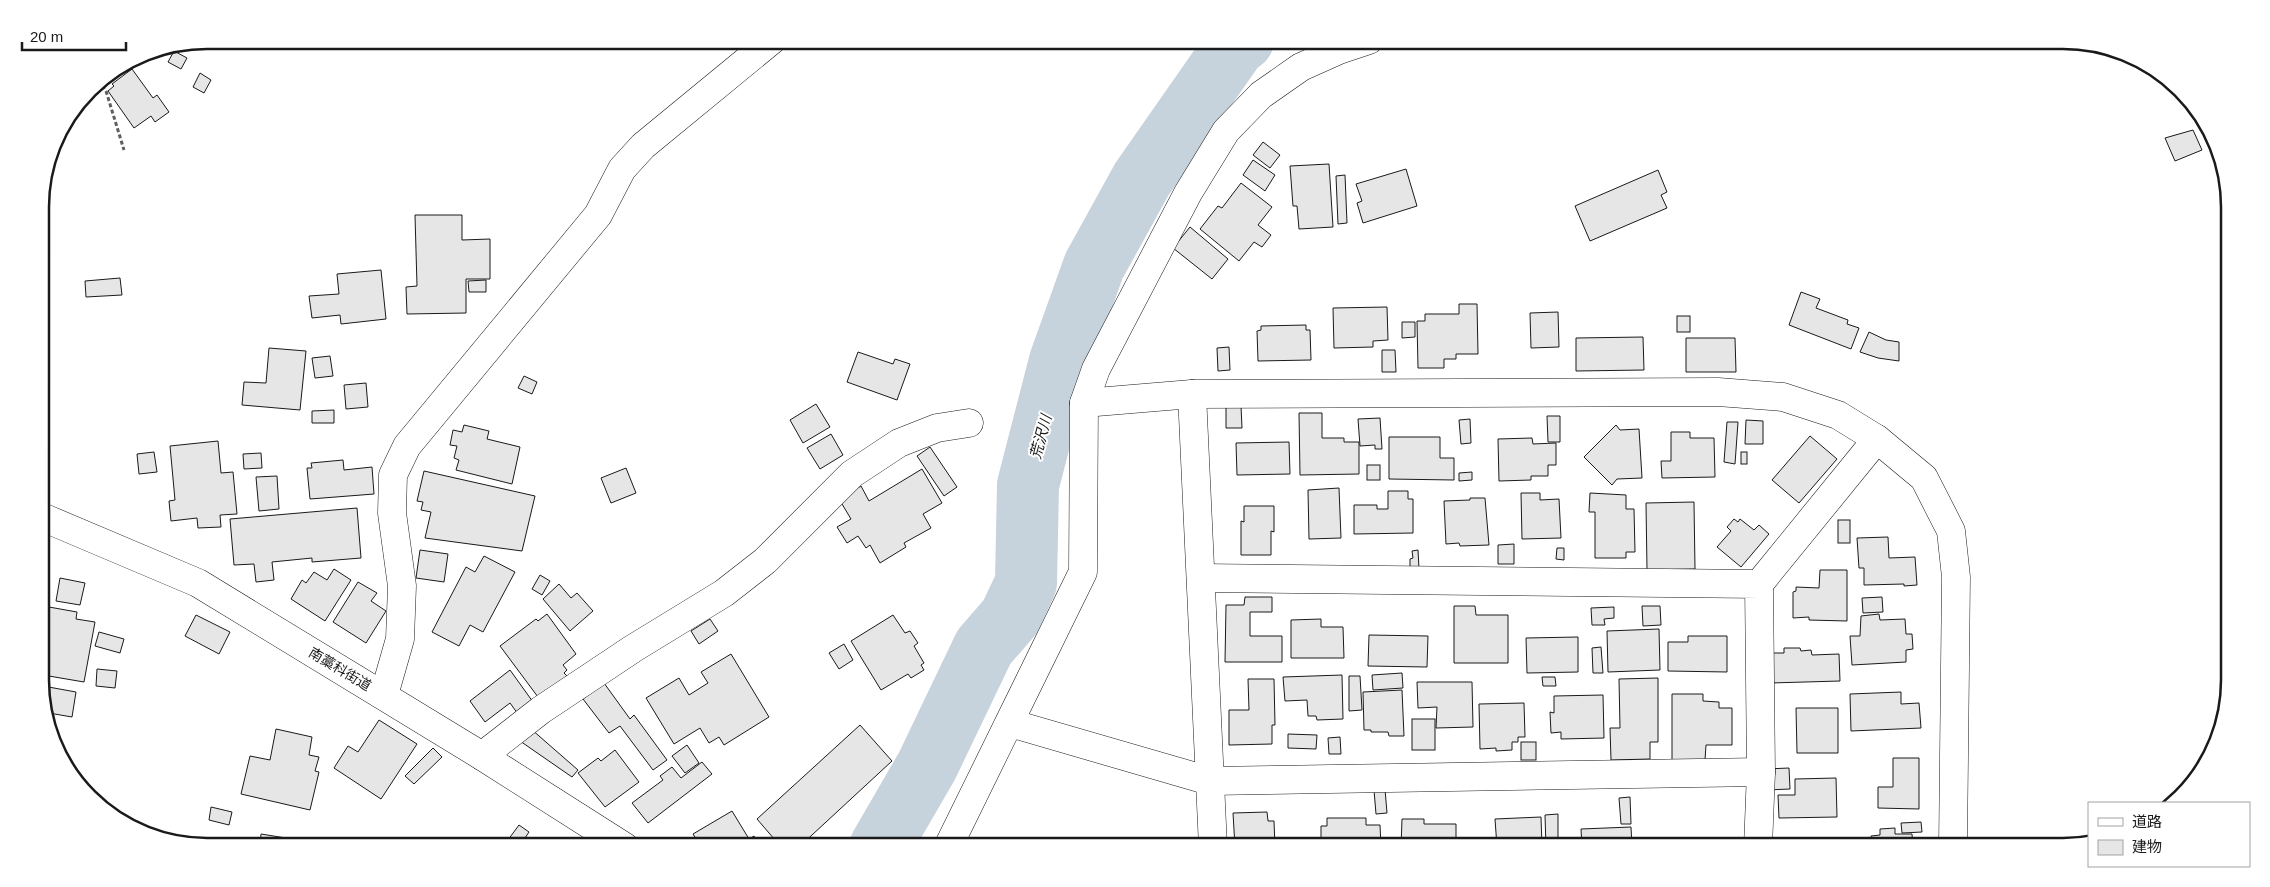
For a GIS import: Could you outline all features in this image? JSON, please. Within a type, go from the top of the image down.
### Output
[{"type":"street","points":[[384,695],[400,640],[401,622],[402,586],[392,514],[393,475],[407,446],[598,215],[622,169],[643,146],[761,49]]},
{"type":"street","points":[[952,838],[1083,572],[1084,403],[1096,369],[1188,193],[1226,131],[1261,95],[1329,49]]},
{"type":"street","points":[[1084,403],[1192,394],[1718,392],[1783,397],[1838,415],[1877,438],[1924,478],[1952,531],[1956,578],[1953,838]]},
{"type":"street","points":[[1192,394],[1213,838]]},
{"type":"street","points":[[482,756],[541,710],[634,648],[724,593],[765,561],[852,474],[899,442],[938,428],[969,423]]},
{"type":"street","points":[[1758,838],[1761,772],[1759,584],[1877,438]]},
{"type":"street","name":"南藁科街道","points":[[49,520],[198,583],[384,695],[610,838]]},
{"type":"street","points":[[1202,578],[1759,584]]},
{"type":"street","points":[[1010,723],[1210,781],[1761,772]]},
{"type":"path","points":[[104,87],[124,150]]},
{"type":"building","points":[[176,52],[187,58],[181,69],[168,62],[173,53]]},
{"type":"building","points":[[132,69],[153,98],[157,95],[169,112],[155,122],[151,116],[134,128],[108,91],[114,86],[112,84]]},
{"type":"building","points":[[200,73],[211,80],[204,93],[193,87]]},
{"type":"building","points":[[2193,130],[2202,150],[2175,161],[2165,138]]},
{"type":"building","points":[[1263,142],[1280,155],[1270,168],[1253,155]]},
{"type":"building","points":[[1253,160],[1275,175],[1265,191],[1243,175]]},
{"type":"building","points":[[1329,164],[1333,227],[1299,229],[1297,206],[1293,206],[1290,166]]},
{"type":"building","points":[[1406,169],[1417,206],[1363,223],[1357,203],[1362,201],[1356,184]]},
{"type":"building","points":[[1658,170],[1667,192],[1661,195],[1667,208],[1590,241],[1575,206]]},
{"type":"building","points":[[1345,175],[1347,223],[1338,224],[1336,176]]},
{"type":"building","points":[[1241,183],[1272,207],[1258,225],[1271,235],[1262,247],[1254,242],[1239,261],[1200,229],[1218,206],[1222,208]]},
{"type":"building","points":[[415,215],[462,215],[462,240],[490,239],[490,279],[466,279],[466,313],[407,314],[406,287],[417,286]]},
{"type":"building","points":[[1190,227],[1228,259],[1212,279],[1173,248]]},
{"type":"building","points":[[381,270],[386,319],[341,324],[340,315],[312,318],[309,296],[339,294],[337,274]]},
{"type":"building","points":[[120,278],[122,295],[86,297],[85,281]]},
{"type":"building","points":[[486,280],[486,292],[469,292],[468,281]]},
{"type":"building","points":[[1801,292],[1820,299],[1816,308],[1848,320],[1847,324],[1859,328],[1851,349],[1789,325]]},
{"type":"building","points":[[1459,304],[1477,304],[1478,354],[1456,354],[1456,359],[1444,359],[1444,368],[1418,368],[1417,321],[1425,321],[1425,314],[1459,314]]},
{"type":"building","points":[[1387,307],[1388,340],[1373,341],[1373,347],[1334,348],[1333,308]]},
{"type":"building","points":[[1558,312],[1559,347],[1531,348],[1530,313]]},
{"type":"building","points":[[1677,316],[1690,316],[1690,332],[1677,332]]},
{"type":"building","points":[[1402,322],[1415,322],[1415,337],[1402,338]]},
{"type":"building","points":[[1306,325],[1306,330],[1310,330],[1311,360],[1258,361],[1257,331],[1261,330],[1261,326]]},
{"type":"building","points":[[1869,332],[1886,340],[1899,342],[1899,361],[1878,358],[1860,352]]},
{"type":"building","points":[[1643,337],[1644,370],[1576,371],[1576,338]]},
{"type":"building","points":[[1686,338],[1735,338],[1736,372],[1686,372]]},
{"type":"building","points":[[1229,347],[1230,370],[1218,371],[1217,348]]},
{"type":"building","points":[[269,348],[306,351],[300,410],[242,405],[244,382],[266,383]]},
{"type":"building","points":[[1382,350],[1395,350],[1396,372],[1382,372]]},
{"type":"building","points":[[858,352],[893,364],[895,359],[910,364],[897,400],[847,382]]},
{"type":"building","points":[[330,356],[333,376],[315,378],[312,358]]},
{"type":"building","points":[[524,376],[537,382],[532,394],[518,388]]},
{"type":"building","points":[[366,383],[368,407],[346,409],[344,385]]},
{"type":"building","points":[[816,404],[830,427],[803,443],[790,420]]},
{"type":"building","points":[[1241,406],[1242,428],[1226,428],[1226,407]]},
{"type":"building","points":[[334,410],[334,423],[312,423],[312,411]]},
{"type":"building","points":[[1299,413],[1322,413],[1322,438],[1344,438],[1344,442],[1359,442],[1359,474],[1300,475]]},
{"type":"building","points":[[1547,416],[1560,416],[1560,442],[1548,442]]},
{"type":"building","points":[[1380,418],[1382,449],[1375,449],[1375,445],[1360,446],[1358,419]]},
{"type":"building","points":[[1470,419],[1471,443],[1461,444],[1459,420]]},
{"type":"building","points":[[1746,420],[1763,421],[1763,444],[1745,444]]},
{"type":"building","points":[[1727,422],[1738,422],[1735,464],[1724,462]]},
{"type":"building","points":[[464,425],[489,431],[487,439],[520,447],[512,484],[456,470],[459,460],[454,458],[457,446],[450,445],[453,430],[462,432]]},
{"type":"building","points":[[1616,425],[1620,430],[1639,429],[1642,478],[1617,479],[1612,485],[1584,457]]},
{"type":"building","points":[[1671,432],[1690,432],[1690,438],[1714,438],[1715,477],[1662,478],[1661,461],[1671,461]]},
{"type":"building","points":[[831,434],[843,455],[820,469],[807,448]]},
{"type":"building","points":[[1810,436],[1837,459],[1799,503],[1772,480]]},
{"type":"building","points":[[1389,437],[1440,437],[1440,458],[1454,458],[1454,480],[1389,479]]},
{"type":"building","points":[[1532,438],[1533,444],[1556,443],[1556,465],[1548,465],[1548,476],[1531,476],[1531,480],[1499,481],[1498,439]]},
{"type":"building","points":[[218,441],[221,473],[233,472],[237,514],[220,515],[221,527],[198,528],[197,518],[171,521],[169,501],[175,500],[170,446]]},
{"type":"building","points":[[1289,442],[1290,474],[1237,475],[1236,443]]},
{"type":"building","points":[[930,447],[957,487],[944,496],[917,456]]},
{"type":"building","points":[[154,452],[157,472],[139,474],[137,454]]},
{"type":"building","points":[[1741,452],[1747,452],[1747,464],[1741,464]]},
{"type":"building","points":[[261,453],[262,468],[244,469],[243,454]]},
{"type":"building","points":[[343,460],[344,470],[372,467],[374,494],[310,499],[307,468],[312,468],[311,463]]},
{"type":"building","points":[[1367,465],[1380,465],[1380,480],[1367,480]]},
{"type":"building","points":[[626,468],[636,493],[611,503],[601,478]]},
{"type":"building","points":[[922,469],[942,503],[923,514],[931,528],[904,543],[906,547],[880,563],[870,545],[866,548],[858,536],[847,543],[837,527],[851,519],[839,499],[861,486],[869,501]]},
{"type":"building","points":[[424,471],[535,496],[522,551],[425,538],[431,512],[421,510],[423,502],[417,501]]},
{"type":"building","points":[[1472,472],[1472,480],[1459,481],[1459,473]]},
{"type":"building","points":[[277,476],[279,509],[259,511],[256,477]]},
{"type":"building","points":[[1339,488],[1341,538],[1309,539],[1308,490]]},
{"type":"building","points":[[1388,491],[1408,491],[1408,499],[1413,499],[1413,533],[1354,534],[1354,505],[1377,505],[1377,509],[1388,509]]},
{"type":"building","points":[[1521,493],[1540,493],[1540,500],[1559,499],[1561,538],[1522,539]]},
{"type":"building","points":[[1590,493],[1626,495],[1626,509],[1634,509],[1635,552],[1626,552],[1626,558],[1595,558],[1595,512],[1589,512]]},
{"type":"building","points":[[1470,498],[1485,498],[1489,545],[1460,546],[1459,543],[1446,544],[1444,501],[1470,500]]},
{"type":"building","points":[[1694,502],[1695,569],[1647,570],[1646,503]]},
{"type":"building","points":[[1244,506],[1274,506],[1274,532],[1271,531],[1271,555],[1241,555],[1241,521],[1244,522]]},
{"type":"building","points":[[357,508],[361,558],[312,562],[312,558],[272,562],[274,580],[256,582],[254,564],[234,565],[230,519]]},
{"type":"building","points":[[1734,519],[1738,522],[1740,519],[1754,530],[1759,525],[1769,534],[1741,567],[1717,547],[1731,531],[1727,527]]},
{"type":"building","points":[[1838,520],[1850,520],[1850,543],[1838,543]]},
{"type":"building","points":[[1888,537],[1889,558],[1915,557],[1917,585],[1864,585],[1864,568],[1859,568],[1857,538]]},
{"type":"building","points":[[1514,544],[1514,564],[1498,564],[1498,545]]},
{"type":"building","points":[[1557,548],[1564,548],[1564,560],[1556,559]]},
{"type":"building","points":[[420,550],[448,554],[444,582],[416,578]]},
{"type":"building","points":[[1418,550],[1419,569],[1410,569],[1410,559],[1413,558],[1412,551]]},
{"type":"building","points":[[484,556],[515,572],[483,632],[470,625],[459,646],[432,632],[466,567],[475,572]]},
{"type":"building","points":[[334,569],[351,580],[325,621],[291,599],[302,580],[306,583],[314,572],[327,580]]},
{"type":"building","points":[[1820,570],[1847,570],[1847,621],[1809,620],[1809,617],[1793,618],[1793,592],[1796,591],[1796,587],[1819,588]]},
{"type":"building","points":[[540,575],[550,581],[542,595],[532,589]]},
{"type":"building","points":[[60,578],[85,583],[80,605],[56,601]]},
{"type":"building","points":[[358,582],[377,593],[371,601],[386,611],[366,643],[333,622]]},
{"type":"building","points":[[559,584],[571,598],[577,593],[593,611],[570,631],[543,599]]},
{"type":"building","points":[[1245,597],[1272,597],[1272,612],[1250,612],[1250,636],[1282,636],[1282,662],[1225,662],[1226,605],[1244,605]]},
{"type":"building","points":[[1882,597],[1883,612],[1863,613],[1862,598]]},
{"type":"building","points":[[1454,606],[1475,606],[1476,615],[1508,615],[1508,663],[1454,663]]},
{"type":"building","points":[[1642,606],[1660,606],[1661,625],[1643,626]]},
{"type":"building","points":[[49,607],[77,612],[76,619],[95,622],[84,682],[49,676]]},
{"type":"building","points":[[1614,607],[1614,618],[1604,619],[1605,625],[1592,625],[1591,608]]},
{"type":"building","points":[[547,614],[576,654],[563,665],[567,670],[564,673],[567,676],[538,697],[500,646],[536,619],[538,621]]},
{"type":"building","points":[[1879,614],[1880,620],[1905,619],[1906,634],[1912,634],[1913,649],[1906,650],[1906,662],[1852,665],[1850,636],[1860,636],[1861,616]]},
{"type":"building","points":[[196,615],[230,632],[219,654],[185,636]]},
{"type":"building","points":[[893,615],[905,633],[910,631],[918,643],[914,646],[924,663],[921,665],[924,670],[911,678],[908,674],[881,690],[851,641]]},
{"type":"building","points":[[710,619],[718,631],[699,644],[691,631]]},
{"type":"building","points":[[1321,619],[1321,627],[1343,627],[1344,658],[1291,658],[1291,620]]},
{"type":"building","points":[[1659,629],[1660,670],[1608,672],[1607,631]]},
{"type":"building","points":[[99,632],[124,639],[120,653],[95,646]]},
{"type":"building","points":[[1369,635],[1428,636],[1427,667],[1368,666]]},
{"type":"building","points":[[1688,636],[1727,636],[1727,672],[1668,671],[1668,642],[1688,642]]},
{"type":"building","points":[[1578,637],[1578,672],[1527,673],[1526,638]]},
{"type":"building","points":[[844,644],[853,660],[839,669],[829,653]]},
{"type":"building","points":[[1601,647],[1603,673],[1593,673],[1592,648]]},
{"type":"building","points":[[1784,648],[1800,648],[1801,651],[1811,650],[1812,655],[1839,654],[1840,681],[1770,683],[1768,653],[1784,653]]},
{"type":"building","points":[[731,654],[769,717],[724,745],[719,737],[709,743],[700,728],[674,744],[646,698],[679,678],[689,695],[708,683],[701,672]]},
{"type":"building","points":[[97,669],[117,671],[115,688],[96,686]]},
{"type":"building","points":[[510,670],[533,702],[518,714],[510,703],[485,722],[470,701]]},
{"type":"building","points":[[1402,673],[1403,688],[1373,690],[1372,675]]},
{"type":"building","points":[[1342,675],[1343,719],[1317,720],[1316,716],[1308,716],[1307,700],[1285,701],[1283,677]]},
{"type":"building","points":[[1349,676],[1360,676],[1362,710],[1349,711]]},
{"type":"building","points":[[1542,677],[1555,677],[1556,686],[1543,686]]},
{"type":"building","points":[[1658,678],[1658,742],[1650,742],[1650,759],[1611,760],[1610,728],[1620,728],[1619,679]]},
{"type":"building","points":[[1248,679],[1274,679],[1275,725],[1272,725],[1272,744],[1229,745],[1229,710],[1249,710]]},
{"type":"building","points":[[1417,682],[1472,682],[1473,727],[1436,728],[1437,707],[1418,708]]},
{"type":"building","points":[[604,683],[630,719],[634,715],[667,760],[653,770],[620,726],[609,733],[583,699]]},
{"type":"building","points":[[49,687],[76,692],[72,717],[53,714]]},
{"type":"building","points":[[1402,690],[1404,736],[1389,736],[1388,732],[1364,730],[1363,692]]},
{"type":"building","points":[[1901,692],[1901,704],[1919,703],[1921,728],[1851,731],[1850,694]]},
{"type":"building","points":[[1672,694],[1703,694],[1703,701],[1719,702],[1719,708],[1732,708],[1732,745],[1706,745],[1705,760],[1672,760]]},
{"type":"building","points":[[1603,695],[1604,738],[1561,739],[1561,732],[1551,733],[1550,712],[1554,713],[1554,696]]},
{"type":"building","points":[[1524,703],[1525,737],[1518,737],[1518,742],[1512,742],[1512,750],[1480,749],[1479,704]]},
{"type":"building","points":[[1796,708],[1838,708],[1838,753],[1797,753]]},
{"type":"building","points":[[1412,719],[1435,719],[1435,750],[1412,750]]},
{"type":"building","points":[[379,720],[417,744],[381,799],[334,768],[348,746],[358,752]]},
{"type":"building","points":[[860,725],[892,761],[809,838],[773,838],[757,819]]},
{"type":"building","points":[[276,729],[312,737],[309,755],[319,757],[315,771],[319,772],[310,810],[241,794],[250,756],[270,760]]},
{"type":"building","points":[[531,729],[578,770],[572,777],[520,741]]},
{"type":"building","points":[[1288,734],[1317,735],[1316,749],[1288,748]]},
{"type":"building","points":[[1340,737],[1341,754],[1329,754],[1328,738]]},
{"type":"building","points":[[1521,742],[1536,742],[1536,760],[1521,760]]},
{"type":"building","points":[[687,745],[699,763],[685,773],[672,756]]},
{"type":"building","points":[[433,748],[442,757],[414,784],[405,776]]},
{"type":"building","points":[[615,750],[639,782],[605,807],[578,773],[598,758],[601,761]]},
{"type":"building","points":[[1893,758],[1919,758],[1919,809],[1878,808],[1878,787],[1893,787]]},
{"type":"building","points":[[702,762],[712,774],[648,823],[632,803],[663,780],[660,776],[672,767],[681,778]]},
{"type":"building","points":[[1789,768],[1790,789],[1767,790],[1766,769]]},
{"type":"building","points":[[1836,778],[1837,817],[1779,818],[1778,795],[1795,795],[1795,779]]},
{"type":"building","points":[[1385,789],[1387,813],[1376,814],[1374,790]]},
{"type":"building","points":[[1630,797],[1631,824],[1621,824],[1619,798]]},
{"type":"building","points":[[211,807],[232,812],[229,825],[209,820]]},
{"type":"building","points":[[732,811],[748,838],[695,838],[693,834]]},
{"type":"building","points":[[1267,812],[1268,821],[1274,821],[1275,838],[1234,838],[1233,813]]},
{"type":"building","points":[[1558,814],[1558,838],[1546,838],[1545,815]]},
{"type":"building","points":[[1541,817],[1542,838],[1496,838],[1495,819]]},
{"type":"building","points":[[1327,818],[1366,818],[1366,825],[1380,825],[1381,838],[1321,838],[1321,826],[1327,826]]},
{"type":"building","points":[[1402,819],[1424,819],[1424,824],[1456,824],[1456,838],[1401,838]]},
{"type":"building","points":[[1921,822],[1922,832],[1902,833],[1901,823]]},
{"type":"building","points":[[519,825],[529,832],[525,838],[509,838]]},
{"type":"building","points":[[1631,827],[1632,838],[1582,838],[1581,829]]},
{"type":"building","points":[[1895,828],[1895,834],[1912,834],[1912,838],[1871,838],[1871,836],[1880,835],[1880,829]]},
{"type":"building","points":[[261,834],[286,838],[261,838]]},
{"type":"waterway","name":"荒沢川","points":[[885,838],[927,766],[984,647],[1010,617],[1026,583],[1028,485],[1060,361],[1094,266],[1142,179],[1233,49]]}]
